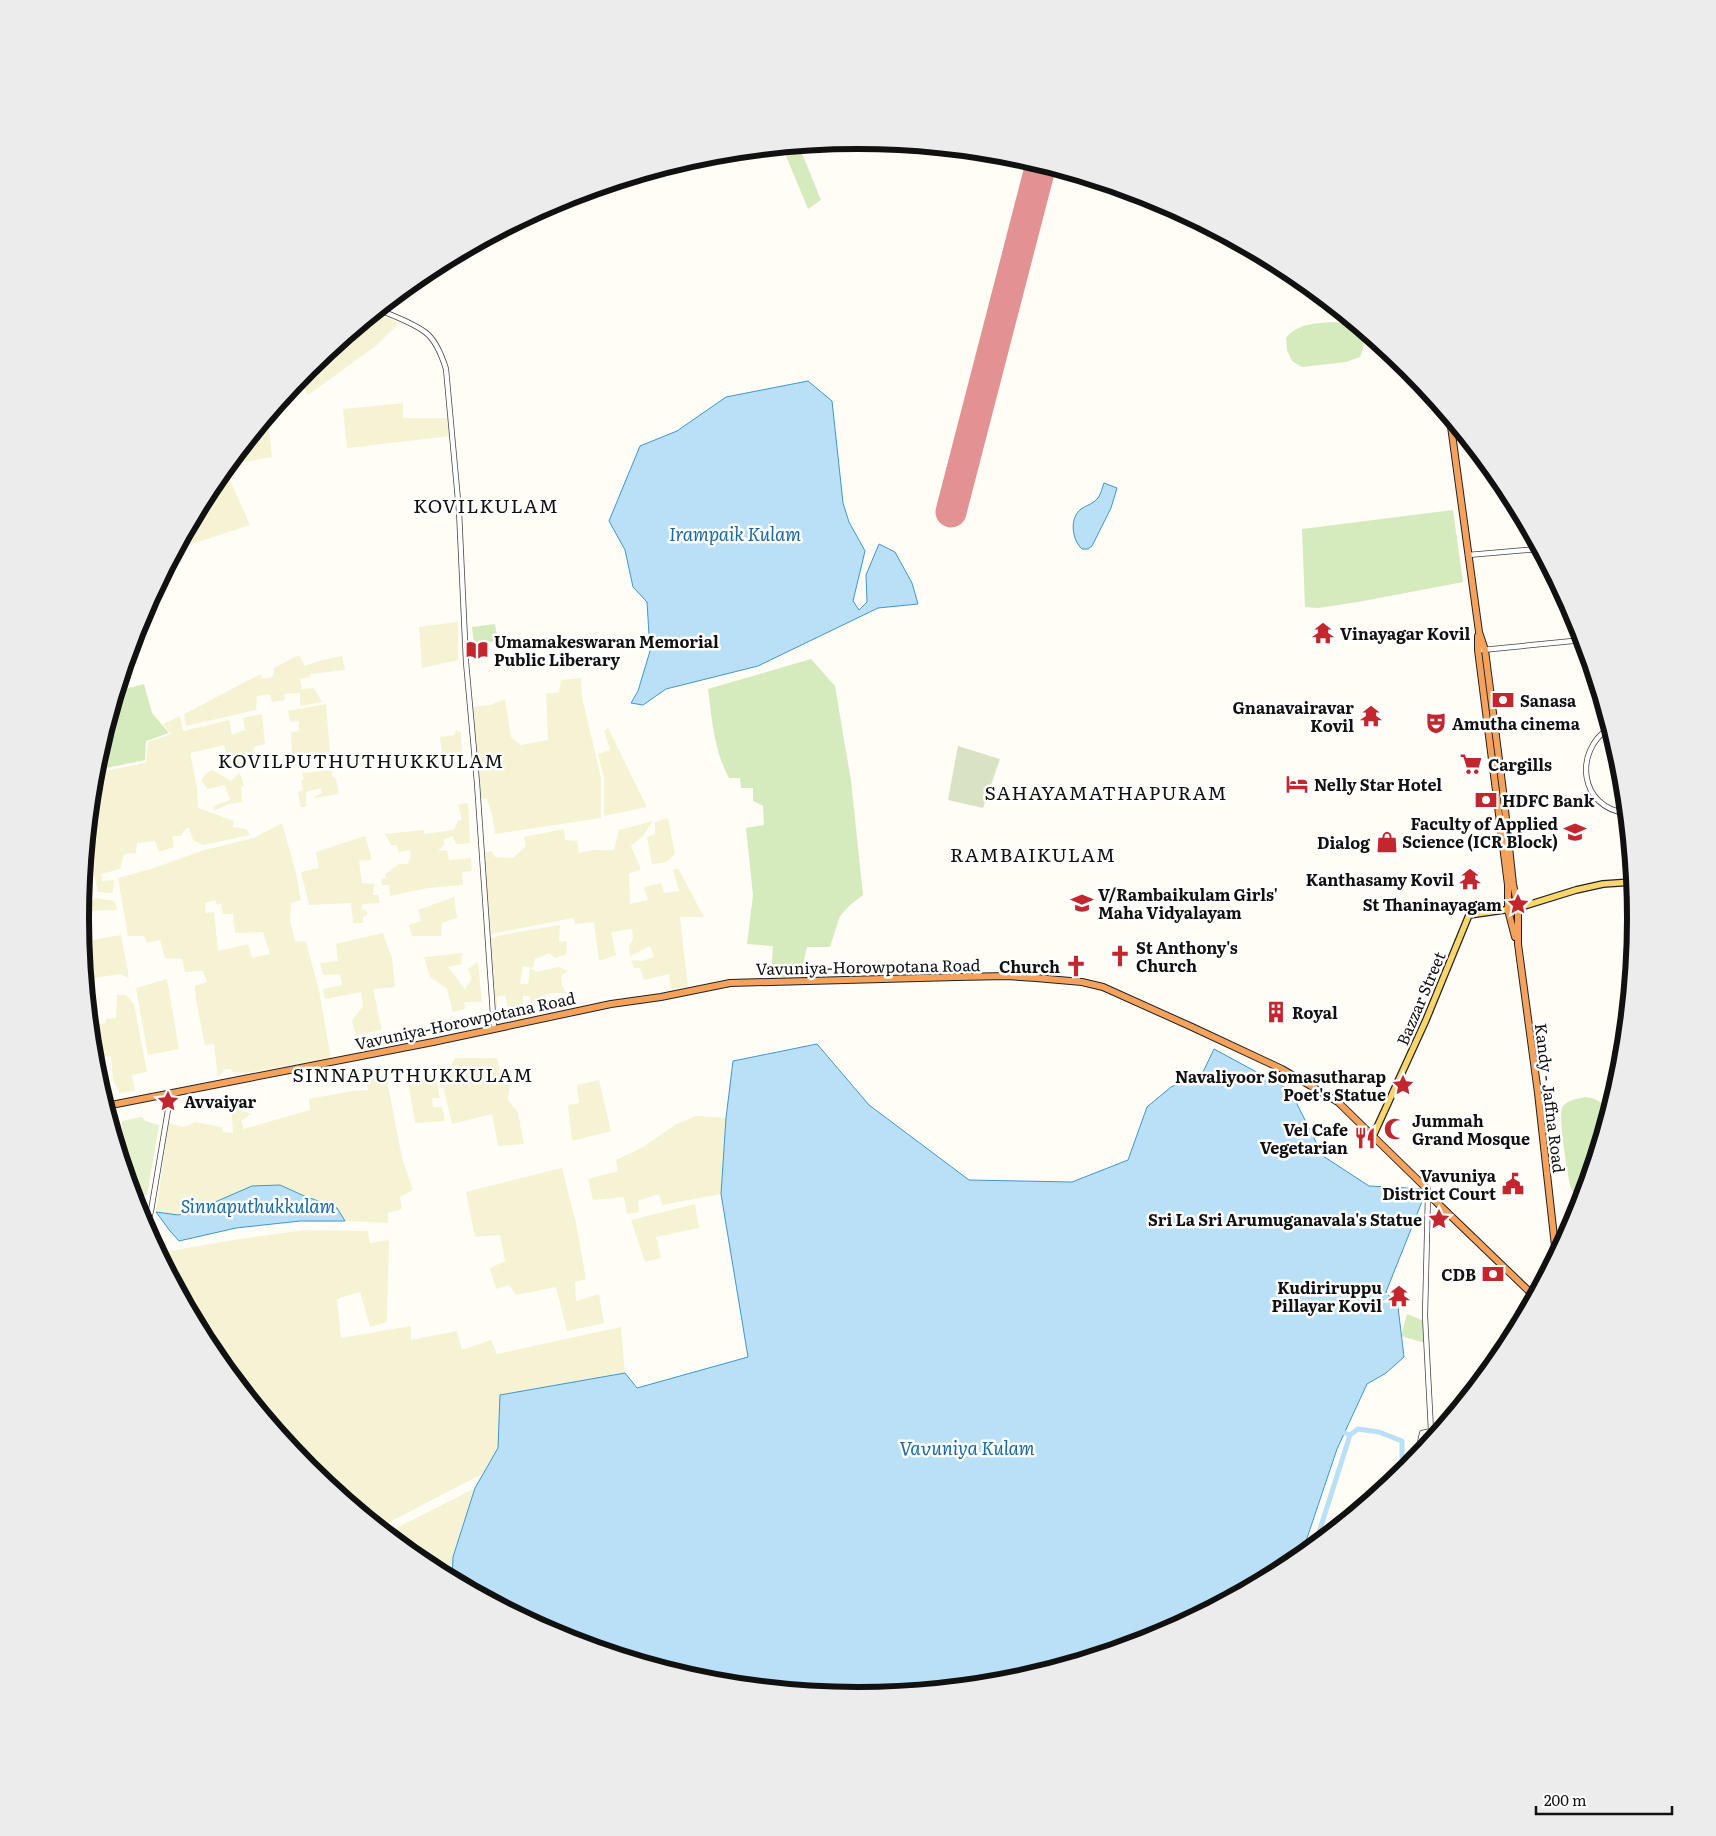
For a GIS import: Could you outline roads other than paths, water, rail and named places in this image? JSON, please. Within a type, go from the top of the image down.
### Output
[{"type":"highway","name":"Kandy - Jaffna Road","points":[[1451,430],[1504,825],[1518,908],[1518,944],[1538,1093],[1555,1243]]},
{"type":"highway","name":"Kandy - Jaffna Road","points":[[1504,825],[1508,910],[1518,944]]},
{"type":"highway","name":"Vavuniya-Horowpotana Road","points":[[112,1105],[433,1042],[611,1004],[744,982],[1007,976],[1082,982],[1120,994],[1282,1069],[1338,1102],[1427,1189],[1428,1194],[1530,1292]]},
{"type":"main road","name":"Bazzar Street","points":[[1373,1136],[1404,1069],[1469,914],[1518,908],[1576,890],[1603,884],[1626,882]]},
{"type":"street","points":[[384,313],[425,332],[443,356],[446,369],[459,502],[466,662],[477,783],[494,1029]]},
{"type":"street","points":[[1467,556],[1533,550]]},
{"type":"street","points":[[1481,650],[1575,641]]},
{"type":"street","points":[[1604,731],[1592,745],[1586,758],[1586,773],[1589,787],[1598,799],[1609,808],[1620,812]]},
{"type":"street","points":[[149,1217],[171,1092]]},
{"type":"street","points":[[1420,1442],[1422,1433],[1431,1430],[1425,1316],[1428,1194]]},
{"type":"water","name":"Irampaik Kulam","points":[[808,381],[832,401],[843,503],[849,522],[865,551],[853,601],[859,610],[867,602],[866,575],[879,544],[895,552],[912,583],[918,604],[878,608],[758,666],[666,689],[643,705],[631,703],[638,691],[650,651],[647,602],[633,587],[625,550],[609,521],[640,446],[677,431],[726,397]]},
{"type":"water","points":[[1104,483],[1117,488],[1111,508],[1092,546],[1088,549],[1082,549],[1074,535],[1073,523],[1081,509],[1098,498]]},
{"type":"water","name":"Vavuniya Kulam","points":[[817,1044],[869,1105],[969,1180],[1072,1182],[1128,1160],[1147,1107],[1171,1087],[1203,1072],[1214,1049],[1299,1095],[1297,1104],[1323,1156],[1369,1186],[1427,1189],[1386,1292],[1398,1307],[1404,1357],[1386,1373],[1367,1384],[1337,1449],[1305,1543],[1243,1584],[1198,1608],[1152,1629],[1105,1646],[1057,1661],[1008,1672],[958,1681],[908,1686],[808,1686],[758,1681],[659,1661],[564,1629],[518,1608],[452,1571],[453,1557],[475,1488],[498,1448],[500,1395],[625,1373],[637,1388],[748,1357],[721,1194],[726,1118],[733,1061]]},
{"type":"water","name":"Sinnaputhukkulam","points":[[280,1185],[337,1208],[345,1221],[300,1221],[236,1228],[179,1241],[156,1212],[178,1215],[252,1186]]},
{"type":"waterway","points":[[1350,1435],[1358,1429],[1379,1432],[1402,1441],[1402,1459],[1404,1460]]},
{"type":"waterway","points":[[1319,1533],[1350,1435],[1338,1430]]},
{"type":"place","name":"Vinayagar Kovil","points":[[1323,633]]},
{"type":"place","name":"Umamakeswaran Memorial Public Liberary","points":[[477,650]]},
{"type":"place","name":"Sanasa","points":[[1503,700]]},
{"type":"place","name":"Gnanavairavar Kovil","points":[[1371,716]]},
{"type":"place","name":"Amutha cinema","points":[[1436,723]]},
{"type":"place","name":"Cargills","points":[[1471,764]]},
{"type":"place","name":"Nelly Star Hotel","points":[[1297,784]]},
{"type":"place","name":"HDFC Bank","points":[[1486,800]]},
{"type":"place","name":"Faculty of Applied Science (ICR Block)","points":[[1575,832]]},
{"type":"place","name":"Dialog","points":[[1387,842]]},
{"type":"place","name":"Kanthasamy Kovil","points":[[1470,879]]},
{"type":"place","name":"V/Rambaikulam Girls' Maha Vidyalayam","points":[[1082,903]]},
{"type":"place","name":"St Thaninayagam","points":[[1518,904]]},
{"type":"place","name":"St Anthony's Church","points":[[1120,956]]},
{"type":"place","name":"Church","points":[[1076,966]]},
{"type":"place","name":"Royal","points":[[1276,1012]]},
{"type":"place","name":"Navaliyoor Somasutharap Poet's Statue","points":[[1403,1085]]},
{"type":"place","name":"Avvaiyar","points":[[168,1101]]},
{"type":"place","name":"Jummah Grand Mosque","points":[[1395,1129]]},
{"type":"place","name":"Vel Cafe Vegetarian","points":[[1365,1138]]},
{"type":"place","name":"Vavuniya District Court","points":[[1513,1184]]},
{"type":"place","name":"Sri La Sri Arumuganavala's Statue","points":[[1439,1219]]},
{"type":"place","name":"CDB","points":[[1493,1274]]},
{"type":"place","name":"Kudiriruppu Pillayar Kovil","points":[[1399,1296]]},
{"type":"district","name":"KOVILKULAM","points":[[486,505]]},
{"type":"district","name":"KOVILPUTHUTHUKKULAM","points":[[361,760]]},
{"type":"district","name":"SAHAYAMATHAPURAM","points":[[1106,792]]},
{"type":"district","name":"RAMBAIKULAM","points":[[1033,854]]},
{"type":"district","name":"SINNAPUTHUKKULAM","points":[[413,1074]]}]
